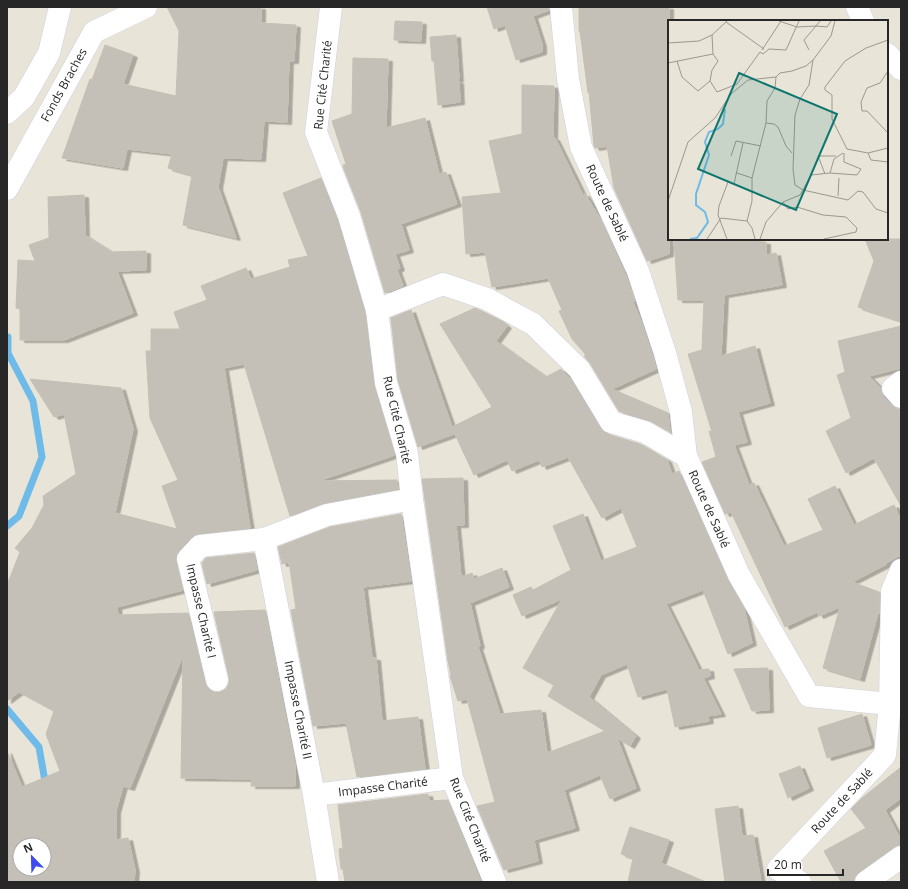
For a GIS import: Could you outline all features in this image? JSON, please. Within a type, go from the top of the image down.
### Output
[{"type":"street","points":[[7,113],[24,97],[49,53],[60,7]]},
{"type":"street","name":"Fonds Braches","points":[[7,189],[94,32],[146,7]]},
{"type":"street","name":"Rue Cité Charité","points":[[331,7],[316,132],[349,216],[377,310],[386,383],[407,453],[412,499],[452,778],[495,882]]},
{"type":"street","name":"Route de Sablé","points":[[562,7],[568,79],[581,147],[638,271],[665,354],[681,412],[686,456],[739,575],[809,696],[896,704],[885,756],[776,876],[800,882]]},
{"type":"street","points":[[856,7],[862,20]]},
{"type":"street","points":[[888,55],[901,69]]},
{"type":"street","points":[[377,310],[442,284],[487,299],[533,324],[579,369],[611,422],[645,432],[686,456]]},
{"type":"street","points":[[901,382],[894,388],[901,397]]},
{"type":"street","name":"Impasse Charité I","points":[[217,680],[188,559],[200,546],[264,539],[327,515],[412,499]]},
{"type":"street","name":"Impasse Charité II","points":[[264,539],[314,795],[328,882]]},
{"type":"street","points":[[896,704],[892,591],[901,570]]},
{"type":"street","name":"Impasse Charité","points":[[314,795],[452,778]]},
{"type":"street","points":[[866,882],[901,857]]},
{"type":"building","points":[[167,7],[261,7],[261,23],[296,25],[294,61],[289,61],[287,122],[264,121],[261,159],[223,158],[218,187],[236,238],[183,225],[192,175],[168,168],[172,154],[127,149],[123,168],[62,158],[90,79],[92,80],[105,45],[133,55],[123,84],[176,96],[179,31]]},
{"type":"building","points":[[487,7],[548,7],[549,10],[533,16],[542,44],[542,52],[516,60],[505,25],[494,29]]},
{"type":"building","points":[[579,7],[669,7],[669,254],[647,261],[614,188],[607,146],[595,148],[594,146],[589,92],[588,93],[579,31]]},
{"type":"building","points":[[395,21],[422,22],[421,41],[394,40]]},
{"type":"building","points":[[456,35],[459,79],[453,81],[459,81],[460,102],[438,105],[430,37]]},
{"type":"building","points":[[353,58],[388,59],[386,128],[425,118],[439,174],[446,172],[457,204],[401,224],[409,250],[395,254],[400,268],[397,270],[403,286],[385,293],[361,212],[344,169],[343,165],[346,164],[332,121],[352,114]]},
{"type":"building","points":[[522,85],[554,86],[553,138],[555,138],[583,195],[585,194],[601,220],[626,276],[635,301],[633,302],[653,357],[656,369],[612,389],[668,413],[670,432],[649,420],[619,411],[590,363],[584,356],[586,355],[572,339],[559,311],[562,310],[548,278],[492,287],[485,252],[466,254],[462,197],[501,193],[489,141],[522,134]]},
{"type":"building","points":[[321,178],[337,220],[365,313],[374,385],[395,455],[318,481],[397,480],[398,489],[325,503],[290,516],[244,364],[224,368],[250,528],[199,534],[191,537],[176,556],[176,562],[183,590],[117,607],[118,615],[188,613],[205,683],[208,689],[214,692],[220,692],[226,689],[229,683],[229,677],[214,612],[265,610],[295,765],[295,786],[251,786],[252,779],[181,778],[183,655],[130,788],[123,786],[116,811],[116,840],[128,838],[135,870],[134,882],[7,882],[7,751],[22,787],[60,771],[46,734],[54,711],[19,692],[7,701],[7,585],[20,552],[15,548],[32,528],[44,505],[43,496],[76,474],[64,414],[54,417],[30,379],[121,388],[133,429],[115,513],[177,529],[162,486],[178,480],[150,418],[146,351],[151,351],[151,329],[180,329],[174,312],[207,300],[201,286],[246,268],[251,279],[290,267],[288,260],[308,256],[283,193]]},
{"type":"building","points":[[84,195],[85,235],[112,252],[146,251],[146,270],[117,271],[133,313],[64,340],[20,340],[20,309],[16,308],[18,260],[35,261],[29,245],[49,238],[48,197]]},
{"type":"building","points":[[901,239],[901,321],[858,307],[874,261],[865,240]]},
{"type":"building","points":[[674,240],[766,242],[766,255],[776,253],[782,285],[724,295],[721,356],[755,346],[770,403],[738,412],[747,442],[734,445],[749,485],[754,483],[784,546],[823,530],[808,499],[835,486],[854,525],[894,505],[901,520],[901,555],[852,582],[879,592],[879,614],[878,613],[860,679],[823,668],[840,607],[819,616],[817,612],[785,627],[731,512],[725,514],[702,462],[716,457],[709,431],[712,432],[688,354],[702,350],[704,300],[678,300]]},
{"type":"building","points":[[475,308],[498,319],[507,326],[496,341],[546,377],[561,369],[569,377],[601,429],[607,434],[640,444],[667,460],[672,474],[679,471],[728,580],[744,608],[752,643],[728,654],[703,590],[666,604],[698,668],[694,670],[709,669],[710,676],[703,678],[721,714],[708,716],[709,721],[675,727],[667,689],[638,697],[627,664],[601,675],[589,697],[636,736],[630,746],[617,738],[636,788],[610,799],[600,775],[564,790],[575,828],[534,840],[538,861],[504,870],[477,806],[495,802],[467,699],[458,701],[450,676],[422,479],[463,478],[464,525],[456,525],[461,577],[472,573],[474,579],[502,568],[509,587],[470,603],[480,646],[478,647],[500,714],[541,710],[547,753],[605,731],[548,696],[554,685],[523,668],[562,599],[522,616],[513,595],[531,587],[533,590],[571,570],[553,526],[583,514],[601,561],[637,547],[621,508],[602,518],[568,457],[542,467],[539,460],[512,471],[507,460],[474,475],[453,430],[454,434],[418,447],[398,380],[391,318],[411,310],[452,427],[492,407],[440,324]]},
{"type":"building","points":[[901,326],[901,368],[869,376],[881,388],[883,396],[897,409],[901,409],[901,506],[874,458],[846,473],[826,431],[851,418],[837,375],[845,372],[838,341]]},
{"type":"building","points":[[401,514],[411,581],[363,587],[372,658],[376,658],[382,721],[418,717],[425,769],[357,777],[346,723],[313,726],[291,610],[296,609],[289,562],[282,564],[278,547],[330,527]]},
{"type":"building","points":[[254,553],[257,570],[207,584],[202,563],[206,558]]},
{"type":"building","points":[[768,668],[769,710],[752,711],[734,669]]},
{"type":"building","points":[[862,714],[871,745],[827,758],[818,728]]},
{"type":"building","points":[[800,766],[809,788],[788,798],[779,774]]},
{"type":"building","points":[[901,767],[901,798],[885,810],[901,840],[901,845],[894,847],[859,872],[855,876],[854,882],[841,882],[824,851],[866,828],[851,809],[862,798]]},
{"type":"building","points":[[428,794],[429,801],[448,800],[481,882],[345,882],[343,869],[341,869],[339,849],[343,848],[338,805]]},
{"type":"building","points":[[738,806],[742,836],[753,835],[761,882],[725,882],[715,809]]},
{"type":"building","points":[[630,827],[669,840],[661,863],[706,882],[628,882],[633,858],[621,854]]},
{"type":"waterway","points":[[7,526],[19,516],[42,457],[33,401],[8,353],[8,337]]},
{"type":"waterway","points":[[7,709],[39,747],[46,787]]}]
